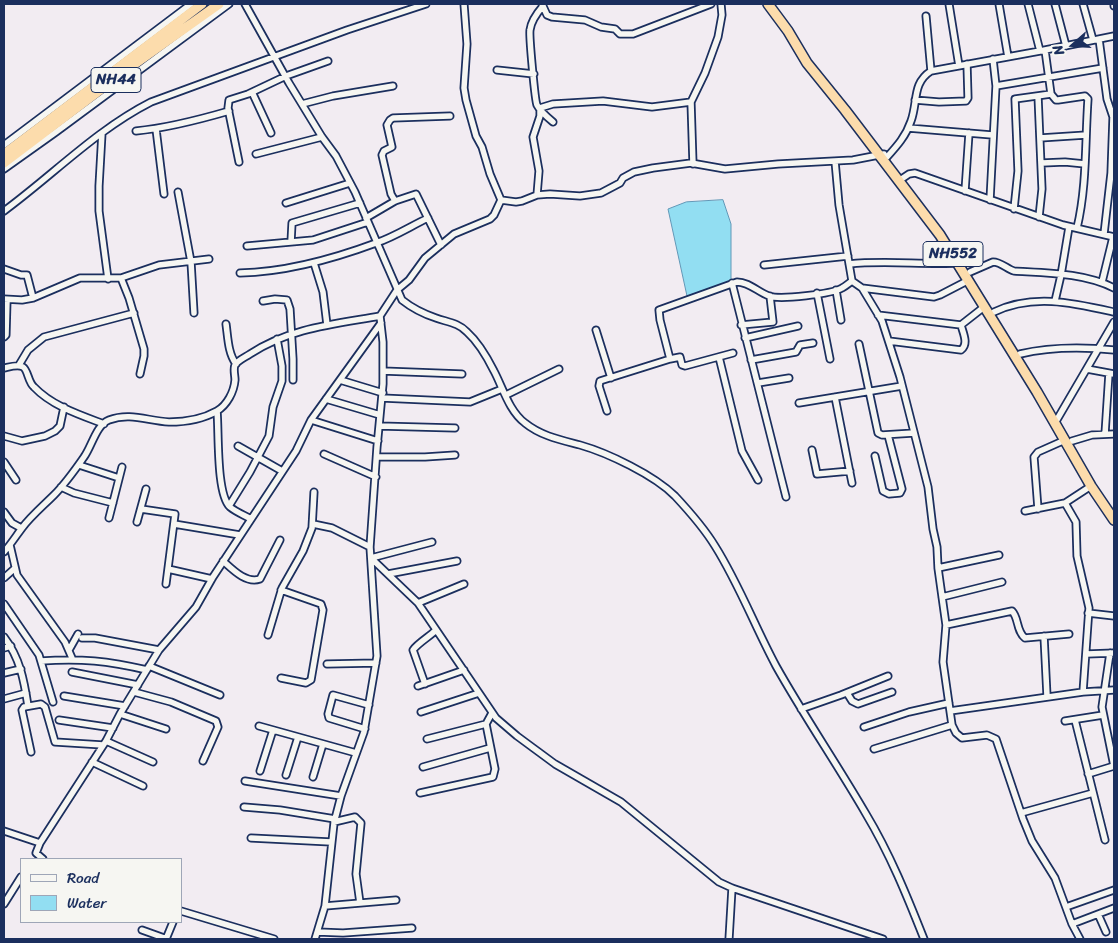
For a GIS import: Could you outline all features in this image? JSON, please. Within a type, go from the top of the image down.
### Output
[{"type":"highway","name":"NH44","points":[[4,163],[7,152],[202,4]]},
{"type":"highway","name":"NH44","points":[[7,152],[219,4]]},
{"type":"highway","name":"NH552","points":[[768,4],[807,63],[938,223],[969,276],[984,307],[1057,420]]},
{"type":"highway","name":"NH552","points":[[774,4],[814,65],[883,155],[994,312],[1069,440],[1114,510]]},
{"type":"highway","name":"NH552","points":[[1069,440],[1091,486],[1114,520]]},
{"type":"street","points":[[7,152],[191,4]]},
{"type":"street","points":[[4,169],[229,4]]},
{"type":"street","points":[[245,4],[302,104],[336,156],[360,203],[402,300],[412,308],[451,322],[467,332],[494,371],[517,415],[525,423],[553,438],[581,445],[614,457],[637,469],[673,494],[689,511],[715,546],[801,709],[871,822],[896,870],[924,939]]},
{"type":"street","points":[[4,211],[102,133],[128,114],[151,102],[274,56],[426,4]]},
{"type":"street","points":[[33,858],[40,843],[105,743],[124,706],[159,650],[196,607],[223,561],[296,451],[311,420],[340,380],[398,290],[409,280],[425,258],[454,234],[494,216],[501,200],[490,174],[482,147],[476,136],[464,88],[468,44],[464,4]]},
{"type":"street","points":[[542,5],[547,15],[552,17],[585,20],[601,27],[615,29],[620,34],[625,35],[711,4]]},
{"type":"street","points":[[693,164],[691,102],[705,73],[718,37],[722,15],[721,4]]},
{"type":"street","points":[[949,4],[959,66]]},
{"type":"street","points":[[999,4],[1008,57]]},
{"type":"street","points":[[1028,4],[1043,51],[1051,94],[1056,100],[1087,97],[1083,195],[1077,228]]},
{"type":"street","points":[[1055,4],[1066,46]]},
{"type":"street","points":[[1084,4],[1096,40],[1103,68],[1107,99],[1113,117],[1111,173],[1104,234]]},
{"type":"street","points":[[542,5],[530,29],[535,99],[545,116],[553,122]]},
{"type":"street","points":[[926,16],[931,71]]},
{"type":"street","points":[[501,200],[522,202],[537,194],[590,195],[607,190],[634,172],[653,168],[693,164],[725,169],[853,160],[883,155],[904,137],[912,119],[918,84],[931,71],[1114,36]]},
{"type":"street","points":[[990,200],[996,86],[993,60]]},
{"type":"street","points":[[238,162],[229,111],[229,100],[328,61]]},
{"type":"street","points":[[915,100],[939,102],[966,101],[968,98],[967,64]]},
{"type":"street","points":[[996,86],[1103,68]]},
{"type":"street","points":[[498,70],[534,74]]},
{"type":"street","points":[[302,104],[333,96],[393,86]]},
{"type":"street","points":[[252,92],[271,133]]},
{"type":"street","points":[[1014,209],[1018,171],[1015,99],[1051,94]]},
{"type":"street","points":[[1038,96],[1042,163],[1039,217]]},
{"type":"street","points":[[540,108],[552,104],[603,101],[652,107],[691,102]]},
{"type":"street","points":[[537,194],[539,171],[533,137],[534,129],[540,116],[540,108]]},
{"type":"street","points":[[136,131],[191,122],[229,111]]},
{"type":"street","points":[[395,201],[391,194],[382,155],[384,151],[392,147],[388,122],[396,117],[450,116]]},
{"type":"street","points":[[908,128],[992,135]]},
{"type":"street","points":[[156,129],[164,194]]},
{"type":"street","points":[[102,133],[99,186],[100,212],[108,279]]},
{"type":"street","points":[[965,191],[969,133]]},
{"type":"street","points":[[1040,138],[1086,134]]},
{"type":"street","points":[[256,154],[322,137]]},
{"type":"street","points":[[835,161],[839,205],[852,281],[862,288],[878,315],[889,341],[928,487],[946,624],[943,662],[952,725],[956,733],[962,738],[987,735],[996,739],[1020,813],[1032,841],[1055,878],[1078,939]]},
{"type":"street","points":[[1042,163],[1065,162],[1085,164]]},
{"type":"street","points":[[903,178],[915,173],[1069,227],[1114,237],[1102,282]]},
{"type":"street","points":[[286,203],[350,183]]},
{"type":"street","points":[[178,192],[191,262],[194,313]]},
{"type":"street","points":[[247,246],[313,240],[367,220],[395,201],[416,194],[441,245]]},
{"type":"street","points":[[291,242],[292,224],[360,203]]},
{"type":"street","points":[[240,273],[267,272],[314,263],[377,243],[428,218]]},
{"type":"street","points":[[1055,301],[1069,227]]},
{"type":"street","points":[[764,265],[848,256]]},
{"type":"street","points":[[4,337],[6,335],[5,300],[33,298],[80,278],[121,278],[159,266],[209,259]]},
{"type":"street","points":[[849,264],[871,262],[959,263]]},
{"type":"street","points":[[862,288],[934,296],[940,295],[993,262],[997,262],[1009,270],[1061,275],[1102,282],[1114,288]]},
{"type":"street","points":[[314,263],[323,292],[327,325]]},
{"type":"street","points":[[4,268],[21,275],[27,275],[33,298]]},
{"type":"street","points":[[121,278],[134,312],[144,352],[140,374]]},
{"type":"street","points":[[670,359],[659,310],[732,283],[743,282],[776,298],[791,298],[841,289],[852,281]]},
{"type":"street","points":[[732,283],[786,497]]},
{"type":"street","points":[[836,290],[841,320]]},
{"type":"street","points":[[818,293],[830,359]]},
{"type":"street","points":[[770,296],[774,332]]},
{"type":"street","points":[[263,301],[287,300],[290,309],[293,380]]},
{"type":"street","points":[[994,312],[1017,302],[1055,301],[1114,312]]},
{"type":"street","points":[[961,325],[984,307]]},
{"type":"street","points":[[18,366],[28,350],[44,337],[134,312]]},
{"type":"street","points":[[878,315],[961,325]]},
{"type":"street","points":[[4,552],[22,528],[79,465],[104,424],[110,420],[132,416],[168,422],[183,421],[209,415],[217,411],[231,396],[235,382],[234,370],[236,364],[257,349],[291,334],[327,325],[380,320]]},
{"type":"street","points":[[315,939],[325,906],[334,821],[364,728],[377,656],[370,547],[382,395],[383,342],[380,320]]},
{"type":"street","points":[[742,325],[773,322]]},
{"type":"street","points":[[1057,420],[1114,322]]},
{"type":"street","points":[[226,324],[229,350],[236,364]]},
{"type":"street","points":[[889,341],[961,350],[966,342],[961,325]]},
{"type":"street","points":[[745,338],[798,326]]},
{"type":"street","points":[[596,330],[611,378]]},
{"type":"street","points":[[229,506],[269,436],[274,406],[282,381],[278,339]]},
{"type":"street","points":[[751,360],[796,352],[800,345],[813,342]]},
{"type":"street","points":[[859,344],[878,433],[888,435],[914,433]]},
{"type":"street","points":[[1020,354],[1041,349],[1114,350]]},
{"type":"street","points":[[607,412],[599,384],[600,381],[670,359],[680,357],[682,365],[685,366],[733,353]]},
{"type":"street","points":[[719,357],[742,451],[758,480]]},
{"type":"street","points":[[4,368],[18,366],[25,369],[28,381],[42,394],[64,407],[104,424]]},
{"type":"street","points":[[506,395],[559,369]]},
{"type":"street","points":[[1087,369],[1112,373],[1105,434]]},
{"type":"street","points":[[383,371],[462,374]]},
{"type":"street","points":[[758,383],[789,378]]},
{"type":"street","points":[[340,380],[382,395],[470,402],[502,389]]},
{"type":"street","points":[[799,403],[902,386]]},
{"type":"street","points":[[835,397],[852,483]]},
{"type":"street","points":[[326,399],[380,415]]},
{"type":"street","points":[[4,436],[22,441],[45,436],[60,426],[64,407]]},
{"type":"street","points":[[217,411],[218,456],[224,494],[229,506],[251,519]]},
{"type":"street","points":[[311,420],[378,441]]},
{"type":"street","points":[[379,426],[455,428]]},
{"type":"street","points":[[1038,508],[1034,456],[1038,452],[1069,440],[1092,435],[1114,434]]},
{"type":"street","points":[[875,456],[883,491],[889,494],[900,492],[902,489],[888,435]]},
{"type":"street","points":[[238,446],[282,471]]},
{"type":"street","points":[[812,450],[817,474],[850,471]]},
{"type":"street","points":[[324,454],[376,477]]},
{"type":"street","points":[[377,456],[455,455]]},
{"type":"street","points":[[4,462],[16,480]]},
{"type":"street","points":[[79,465],[120,478]]},
{"type":"street","points":[[109,518],[122,467]]},
{"type":"street","points":[[1025,511],[1065,504],[1091,486]]},
{"type":"street","points":[[61,487],[113,503]]},
{"type":"street","points":[[137,522],[146,489]]},
{"type":"street","points":[[268,635],[281,590],[303,551],[313,524],[314,492]]},
{"type":"street","points":[[1065,504],[1076,522],[1077,556],[1088,612],[1087,654],[1083,692]]},
{"type":"street","points":[[141,509],[174,513],[176,516],[166,584]]},
{"type":"street","points":[[4,512],[12,523],[22,528]]},
{"type":"street","points":[[174,524],[240,535]]},
{"type":"street","points":[[313,524],[332,528],[370,547]]},
{"type":"street","points":[[223,561],[237,574],[253,580],[260,579],[280,540]]},
{"type":"street","points":[[371,558],[432,542]]},
{"type":"street","points":[[10,546],[14,569],[69,650],[72,658]]},
{"type":"street","points":[[938,568],[999,555]]},
{"type":"street","points":[[371,558],[418,603],[492,713],[524,742],[555,764],[621,802],[708,874],[732,888],[883,939]]},
{"type":"street","points":[[388,574],[457,561]]},
{"type":"street","points":[[4,578],[14,569]]},
{"type":"street","points":[[168,569],[212,579]]},
{"type":"street","points":[[942,597],[1002,582]]},
{"type":"street","points":[[418,603],[464,584]]},
{"type":"street","points":[[281,590],[322,604],[324,610],[311,680],[306,683],[281,678]]},
{"type":"street","points":[[4,604],[32,642],[41,661],[54,702]]},
{"type":"street","points":[[946,624],[1012,611],[1016,615],[1022,637],[1069,634]]},
{"type":"street","points":[[1088,612],[1114,616]]},
{"type":"street","points":[[425,684],[413,650],[436,630]]},
{"type":"street","points":[[69,650],[80,636],[159,650]]},
{"type":"street","points":[[1044,636],[1047,696]]},
{"type":"street","points":[[4,637],[11,646],[22,669],[28,706]]},
{"type":"street","points":[[4,648],[11,646]]},
{"type":"street","points":[[1087,654],[1112,653],[1102,707],[1114,766],[1088,774]]},
{"type":"street","points":[[41,661],[72,658],[148,668],[220,696]]},
{"type":"street","points":[[327,664],[376,663]]},
{"type":"street","points":[[4,673],[22,669]]},
{"type":"street","points":[[418,686],[464,670]]},
{"type":"street","points":[[72,672],[138,684]]},
{"type":"street","points":[[801,709],[888,676]]},
{"type":"street","points":[[950,711],[1013,703],[1047,696],[1114,690]]},
{"type":"street","points":[[134,692],[171,702],[216,721],[218,726],[203,761]]},
{"type":"street","points":[[847,693],[852,701],[858,704],[892,692]]},
{"type":"street","points":[[4,699],[26,693]]},
{"type":"street","points":[[421,712],[479,693]]},
{"type":"street","points":[[364,728],[329,718],[328,714],[333,695],[369,705]]},
{"type":"street","points":[[64,696],[124,706]]},
{"type":"street","points":[[864,727],[909,712],[949,703]]},
{"type":"street","points":[[31,752],[22,710],[24,707],[41,704],[45,706],[54,740],[57,743],[105,743],[153,762]]},
{"type":"street","points":[[420,792],[493,777],[495,769],[486,724],[492,713]]},
{"type":"street","points":[[120,714],[166,729]]},
{"type":"street","points":[[1064,721],[1103,715]]},
{"type":"street","points":[[59,720],[113,728]]},
{"type":"street","points":[[1075,720],[1105,840]]},
{"type":"street","points":[[427,739],[486,724]]},
{"type":"street","points":[[874,749],[952,725]]},
{"type":"street","points":[[259,726],[356,754]]},
{"type":"street","points":[[260,770],[273,730]]},
{"type":"street","points":[[286,775],[298,737]]},
{"type":"street","points":[[313,777],[323,744]]},
{"type":"street","points":[[423,768],[490,748]]},
{"type":"street","points":[[92,762],[143,786]]},
{"type":"street","points":[[245,781],[341,796]]},
{"type":"street","points":[[1020,813],[1093,793]]},
{"type":"street","points":[[244,807],[280,810],[334,821],[356,817],[361,823],[356,874],[360,903]]},
{"type":"street","points":[[4,831],[40,843]]},
{"type":"street","points":[[251,838],[331,842]]},
{"type":"street","points":[[36,853],[42,858]]},
{"type":"street","points":[[4,904],[20,879]]},
{"type":"street","points":[[729,939],[732,888]]},
{"type":"street","points":[[1066,907],[1114,890]]},
{"type":"street","points":[[325,906],[396,900]]},
{"type":"street","points":[[1072,924],[1114,908]]},
{"type":"street","points":[[182,910],[273,939]]},
{"type":"street","points":[[1098,914],[1106,932]]},
{"type":"street","points":[[142,930],[167,939],[173,923]]},
{"type":"street","points":[[318,932],[345,936],[373,931],[412,928]]},
{"type":"street","points":[[371,939],[373,931]]},
{"type":"water","points":[[723,200],[731,224],[731,281],[687,296],[668,209],[686,202]]}]
